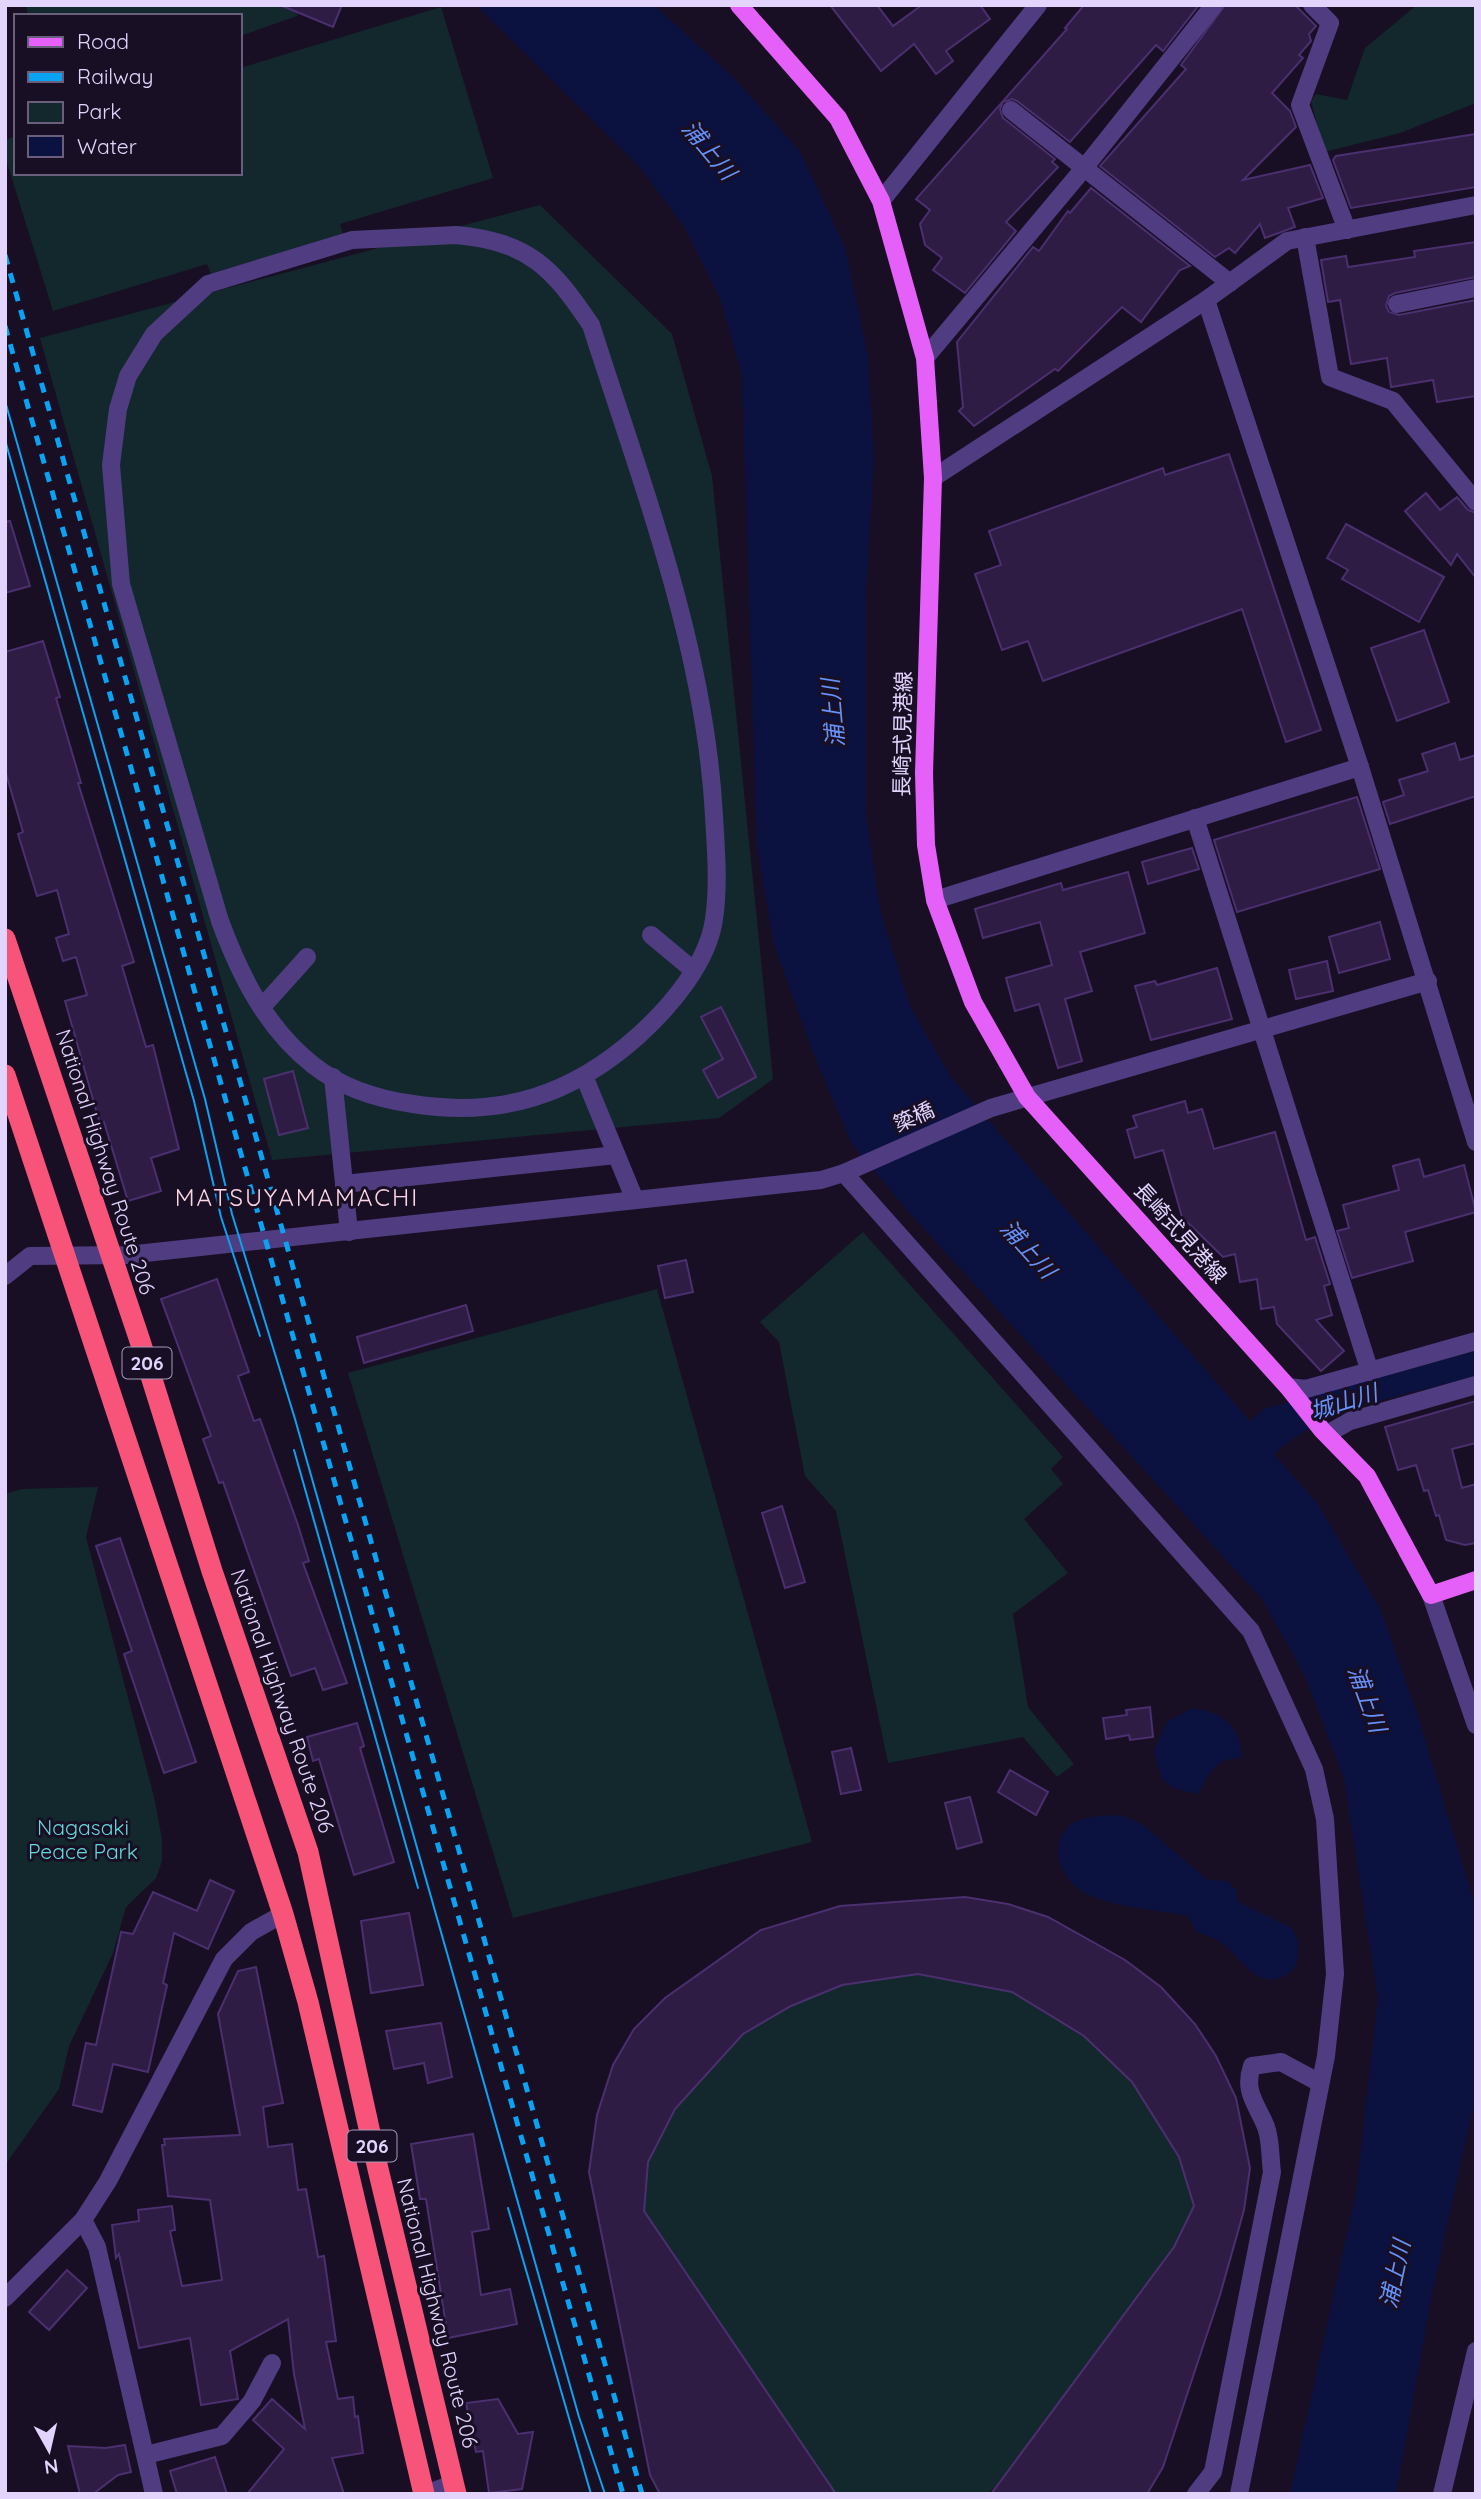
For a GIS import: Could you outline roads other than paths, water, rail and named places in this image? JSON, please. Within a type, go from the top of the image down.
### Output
[{"type":"highway","name":"National Highway Route 206","points":[[5,939],[212,1571],[308,1852],[377,2169],[455,2489]]},
{"type":"highway","name":"206","points":[[5,1075],[283,1914],[308,2002],[424,2494]]},
{"type":"main road","name":"長崎式見港線","points":[[739,5],[838,118],[881,201],[925,358],[933,478],[924,773],[926,845],[935,900],[973,1002],[1027,1097],[1325,1432]]},
{"type":"main road","points":[[1325,1432],[1367,1476],[1431,1595],[1476,1580]]},
{"type":"street","points":[[881,201],[1038,5]]},
{"type":"street","points":[[925,358],[1085,167],[1214,5]]},
{"type":"street","points":[[1312,5],[1330,23],[1300,106],[1346,230]]},
{"type":"street","points":[[1012,110],[1230,283]]},
{"type":"street","points":[[933,478],[1206,300],[1287,241],[1476,205]]},
{"type":"street","points":[[456,235],[487,238],[528,252],[569,292],[592,325],[674,592],[701,696],[709,748],[716,841],[714,921],[693,970],[657,1019],[613,1056],[584,1076],[501,1107],[463,1110],[386,1100],[351,1088],[313,1065],[281,1034],[239,972],[220,921],[121,584],[111,466],[118,409],[128,376],[154,334],[208,284],[352,240],[456,235]]},
{"type":"street","points":[[1305,237],[1331,377],[1393,401],[1476,502]]},
{"type":"street","points":[[1397,304],[1476,288]]},
{"type":"street","points":[[1206,300],[1360,767],[1476,1142]]},
{"type":"street","points":[[935,900],[1360,767]]},
{"type":"street","points":[[1195,818],[1370,1373]]},
{"type":"street","points":[[651,935],[693,970]]},
{"type":"street","points":[[262,1007],[307,957]]},
{"type":"street","name":"簗橋","points":[[5,1276],[30,1256],[110,1256],[821,1180],[850,1171],[991,1108],[1428,981]]},
{"type":"street","points":[[584,1076],[635,1200]]},
{"type":"street","points":[[333,1077],[349,1232]]},
{"type":"street","points":[[344,1184],[616,1155]]},
{"type":"street","points":[[850,1171],[1251,1631],[1314,1769],[1325,1819],[1335,1974],[1321,2083],[1239,2494]]},
{"type":"street","points":[[1290,1391],[1370,1373],[1476,1341]]},
{"type":"street","points":[[1325,1432],[1350,1422],[1476,1385]]},
{"type":"street","points":[[1431,1595],[1476,1725]]},
{"type":"street","points":[[5,2298],[83,2220],[108,2181],[224,1959],[251,1932],[283,1914]]},
{"type":"street","points":[[1196,2494],[1213,2472],[1272,2172],[1267,2129],[1252,2105],[1247,2080],[1252,2066],[1281,2062],[1321,2083]]},
{"type":"street","points":[[83,2220],[97,2247],[154,2494]]},
{"type":"street","points":[[1442,2494],[1476,2351]]},
{"type":"street","points":[[146,2455],[222,2436],[252,2401],[272,2363]]},
{"type":"street","points":[[1457,2435],[1476,2438]]},
{"type":"street","points":[[424,2494],[455,2489]]},
{"type":"water","points":[[476,5],[654,5],[734,78],[800,151],[845,248],[868,356],[874,460],[866,595],[866,815],[880,910],[910,1006],[951,1077],[1250,1421],[1264,1409],[1476,1351],[1476,1376],[1396,1396],[1343,1413],[1318,1424],[1274,1454],[1317,1503],[1381,1610],[1418,1716],[1476,1909],[1476,2094],[1432,2294],[1396,2494],[1290,2494],[1356,2193],[1378,1998],[1344,1778],[1305,1676],[1262,1599],[907,1210],[851,1142],[812,1050],[774,944],[757,847],[742,375],[720,298],[685,228],[639,166]]},
{"type":"water","points":[[1191,1709],[1211,1712],[1228,1722],[1241,1747],[1241,1758],[1225,1761],[1214,1768],[1198,1794],[1173,1788],[1161,1778],[1154,1750],[1167,1722]]},
{"type":"water","points":[[1122,1815],[1143,1825],[1208,1880],[1228,1881],[1236,1890],[1237,1901],[1290,1927],[1294,1931],[1299,1948],[1293,1970],[1281,1978],[1260,1977],[1217,1940],[1196,1931],[1188,1916],[1106,1901],[1082,1891],[1075,1885],[1063,1870],[1060,1861],[1059,1842],[1063,1834],[1074,1822]]},
{"type":"tram line","points":[[5,401],[205,1099],[232,1214],[295,1419],[579,2417],[605,2494]]},
{"type":"tram line","points":[[5,440],[194,1101],[221,1217],[260,1336]]},
{"type":"tram line","points":[[294,1450],[418,1888]]},
{"type":"tram line","points":[[508,2208],[591,2494]]},
{"type":"railway","points":[[5,255],[642,2494]]},
{"type":"railway","points":[[5,326],[623,2494]]},
{"type":"district","name":"MATSUYAMAMACHI","points":[[297,1198]]},
{"type":"water label","name":"浦上川","points":[[709,150]]},
{"type":"water label","name":"浦上川","points":[[833,713]]},
{"type":"water label","name":"浦上川","points":[[1028,1249]]},
{"type":"water label","name":"城山川","points":[[1344,1402]]},
{"type":"water label","name":"浦上川","points":[[1367,1699]]},
{"type":"water label","name":"浦上川","points":[[1395,2274]]},
{"type":"park label","name":"Nagasaki Peace Park","points":[[83,1840]]}]
